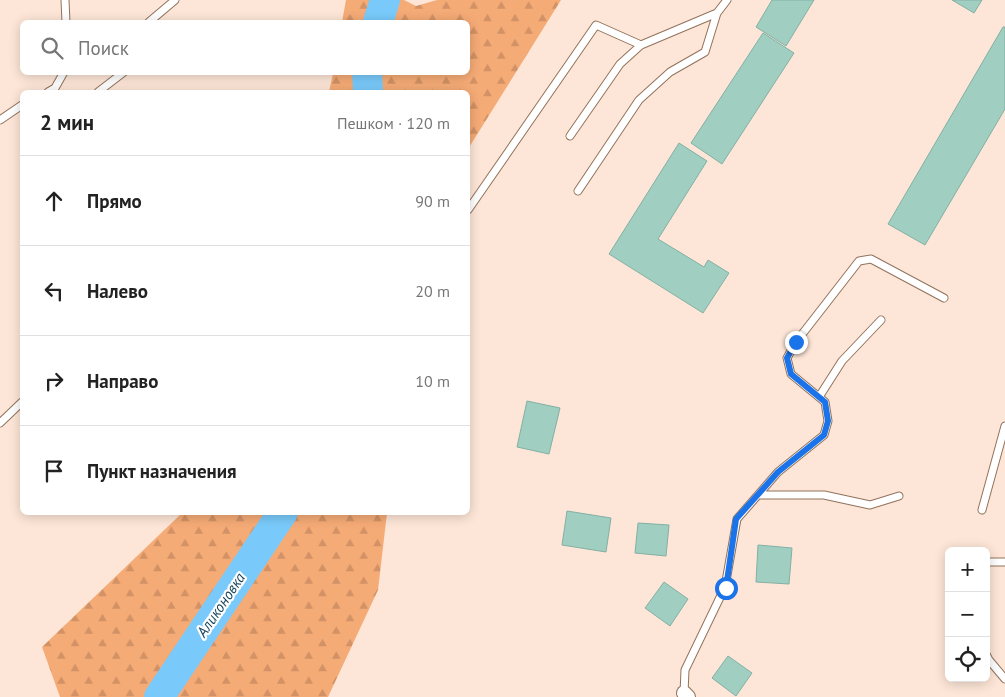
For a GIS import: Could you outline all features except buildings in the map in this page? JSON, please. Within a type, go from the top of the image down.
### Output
[{"type":"lane","points":[[65,0],[66,20]]},
{"type":"lane","points":[[151,20],[175,0]]},
{"type":"lane","points":[[578,191],[639,100],[670,72],[705,52],[717,12],[727,0]]},
{"type":"lane","points":[[570,136],[620,64],[641,45],[717,12]]},
{"type":"lane","points":[[470,207],[596,25],[641,45]]},
{"type":"lane","points":[[52,90],[55,88],[62,75]]},
{"type":"lane","points":[[101,90],[120,75]]},
{"type":"lane","points":[[0,120],[20,106]]},
{"type":"lane","points":[[686,695],[685,670],[726,588],[736,519],[778,472],[824,435],[828,421],[825,402],[791,374],[787,358],[796,342],[859,261],[871,258],[944,298]]},
{"type":"lane","points":[[819,397],[842,361],[881,320]]},
{"type":"lane","points":[[0,423],[20,404]]},
{"type":"lane","points":[[982,510],[1005,426]]},
{"type":"lane","points":[[758,494],[824,495],[870,505],[899,496]]},
{"type":"lane","points":[[990,562],[1005,562]]},
{"type":"lane","points":[[990,661],[1005,679]]},
{"type":"green space","points":[[346,0],[404,0],[416,6],[437,0],[561,0],[470,146],[470,90],[329,90],[333,75],[470,75],[470,20],[342,20]]},
{"type":"green space","points":[[180,515],[387,515],[378,590],[328,697],[60,697],[42,647]]},
{"type":"waterway","name":"Аликоновка","points":[[379,20],[385,0]]},
{"type":"waterway","name":"Аликоновка","points":[[367,75],[368,90]]},
{"type":"waterway","name":"Аликоновка","points":[[159,697],[281,515]]},
{"type":"route","points":[[726,588],[736,519],[778,472],[824,435],[828,421],[825,402],[791,374],[787,358],[796,342]]}]
